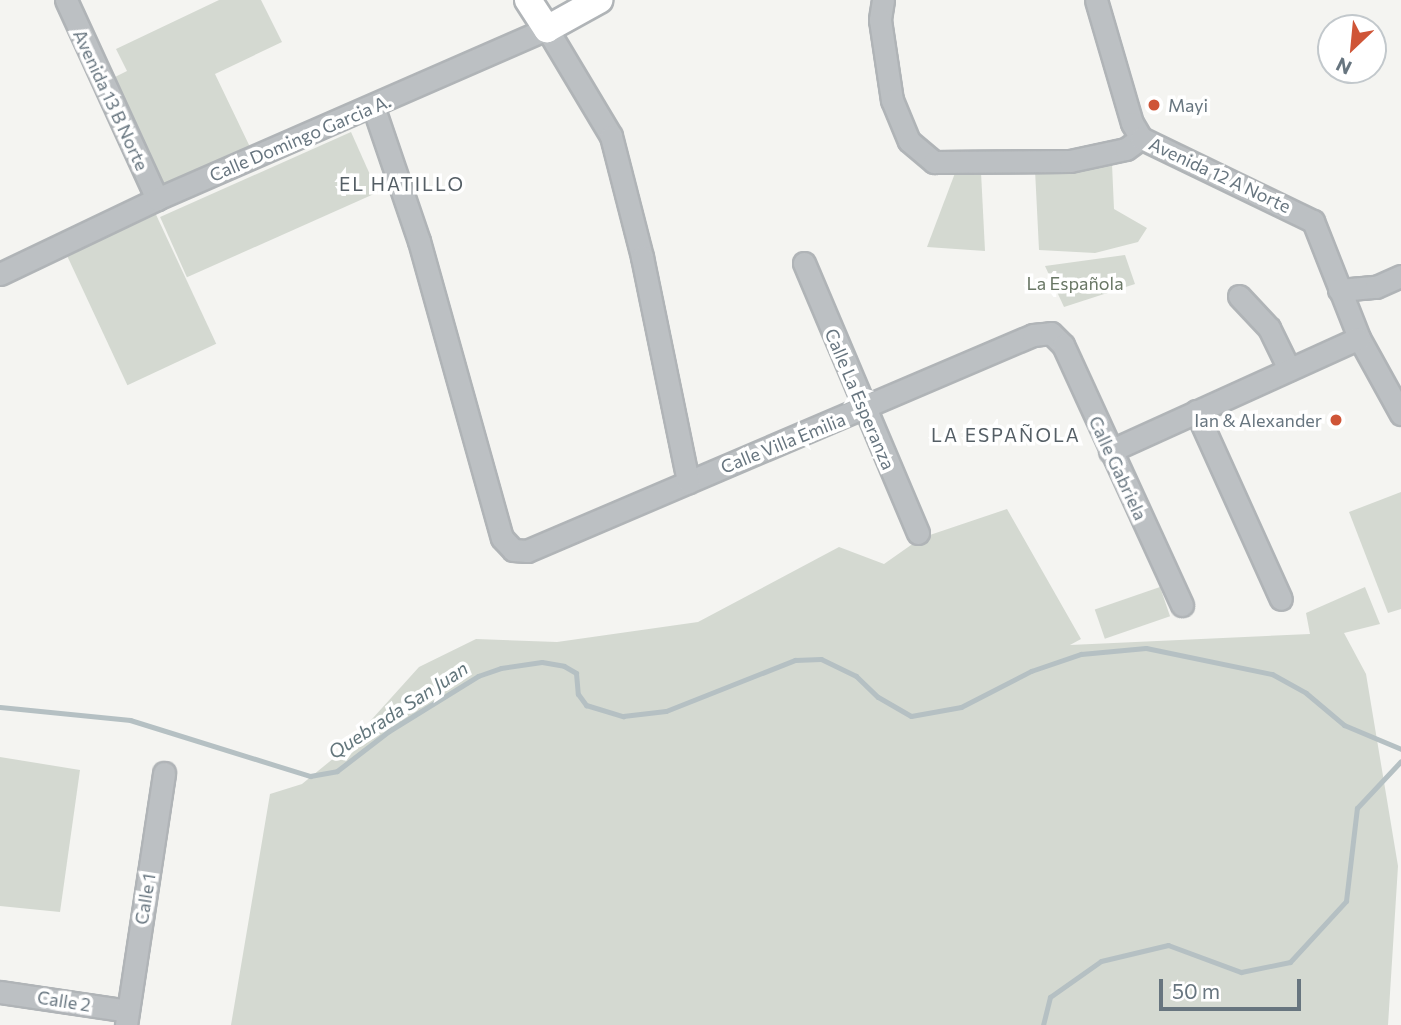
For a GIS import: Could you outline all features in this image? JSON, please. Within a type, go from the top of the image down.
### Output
[{"type":"main road","points":[[528,0],[547,29]]},
{"type":"main road","name":"Calle Domingo Garcia A.","points":[[547,29],[599,0]]},
{"type":"street","name":"Avenida 13 B Norte","points":[[66,0],[157,199]]},
{"type":"street","points":[[883,0],[880,20],[892,100],[909,141],[934,162],[1070,161],[1126,149],[1141,138]]},
{"type":"street","name":"Avenida 12 A Norte","points":[[1097,0],[1132,123],[1141,138],[1313,221],[1359,338],[1401,414]]},
{"type":"street","name":"Calle Domingo Garcia A.","points":[[0,274],[157,199],[547,29]]},
{"type":"street","points":[[547,29],[611,136],[642,257],[688,482]]},
{"type":"street","name":"Calle Villa Emilia","points":[[373,106],[424,254],[502,538],[513,550],[527,551],[864,410],[1033,335],[1051,333]]},
{"type":"street","name":"Calle La Esperanza","points":[[804,263],[918,533]]},
{"type":"street","points":[[1339,290],[1377,287],[1401,276]]},
{"type":"street","points":[[1239,296],[1269,328],[1289,369]]},
{"type":"street","name":"Calle Gabriela","points":[[1051,333],[1063,345],[1182,605]]},
{"type":"street","points":[[1110,451],[1359,338]]},
{"type":"street","points":[[1196,411],[1281,600]]},
{"type":"street","name":"Calle 1","points":[[127,1018],[164,773]]},
{"type":"street","name":"Calle 2","points":[[0,992],[127,1018]]},
{"type":"green space","points":[[219,0],[261,0],[282,42],[215,74],[250,147],[162,189],[109,80],[127,71],[116,49]]},
{"type":"green space","name":"EL HATILLO","points":[[351,132],[378,192],[187,277],[160,217]]},
{"type":"green space","points":[[1112,164],[1114,209],[1147,228],[1138,242],[1095,253],[1039,250],[1035,170]]},
{"type":"green space","points":[[981,172],[985,251],[927,247],[955,173]]},
{"type":"green space","points":[[152,206],[216,344],[127,385],[63,247]]},
{"type":"green space","name":"La Española","points":[[1125,255],[1135,284],[1064,307],[1045,266]]},
{"type":"green space","points":[[1401,492],[1401,609],[1388,613],[1349,512]]},
{"type":"green space","points":[[1007,509],[1081,639],[1070,645],[1310,634],[1306,613],[1365,587],[1380,624],[1344,633],[1366,674],[1398,866],[1388,1025],[231,1025],[270,794],[302,784],[345,749],[419,667],[476,639],[557,642],[698,622],[839,547],[884,564],[921,538]]},
{"type":"green space","points":[[1160,587],[1170,616],[1105,639],[1095,609]]},
{"type":"green space","points":[[0,757],[80,770],[60,912],[0,906]]},
{"type":"waterway","name":"Quebrada San Juan","points":[[0,707],[130,720],[310,776],[337,771],[389,731],[478,676],[501,668],[542,662],[564,666],[576,673],[578,694],[586,705],[623,716],[666,711],[795,660],[821,659],[856,676],[878,697],[911,716],[961,707],[1031,671],[1081,654],[1146,648],[1272,674],[1306,693],[1344,725],[1401,749]]},
{"type":"waterway","points":[[1043,1025],[1050,997],[1101,961],[1168,945],[1241,972],[1290,962],[1346,901],[1357,808],[1401,761]]},
{"type":"place","name":"Mayi","points":[[1154,105]]},
{"type":"place","name":"Ian & Alexander","points":[[1336,420]]},
{"type":"district","name":"EL HATILLO","points":[[402,184]]},
{"type":"district","name":"LA ESPAÑOLA","points":[[1006,435]]}]
